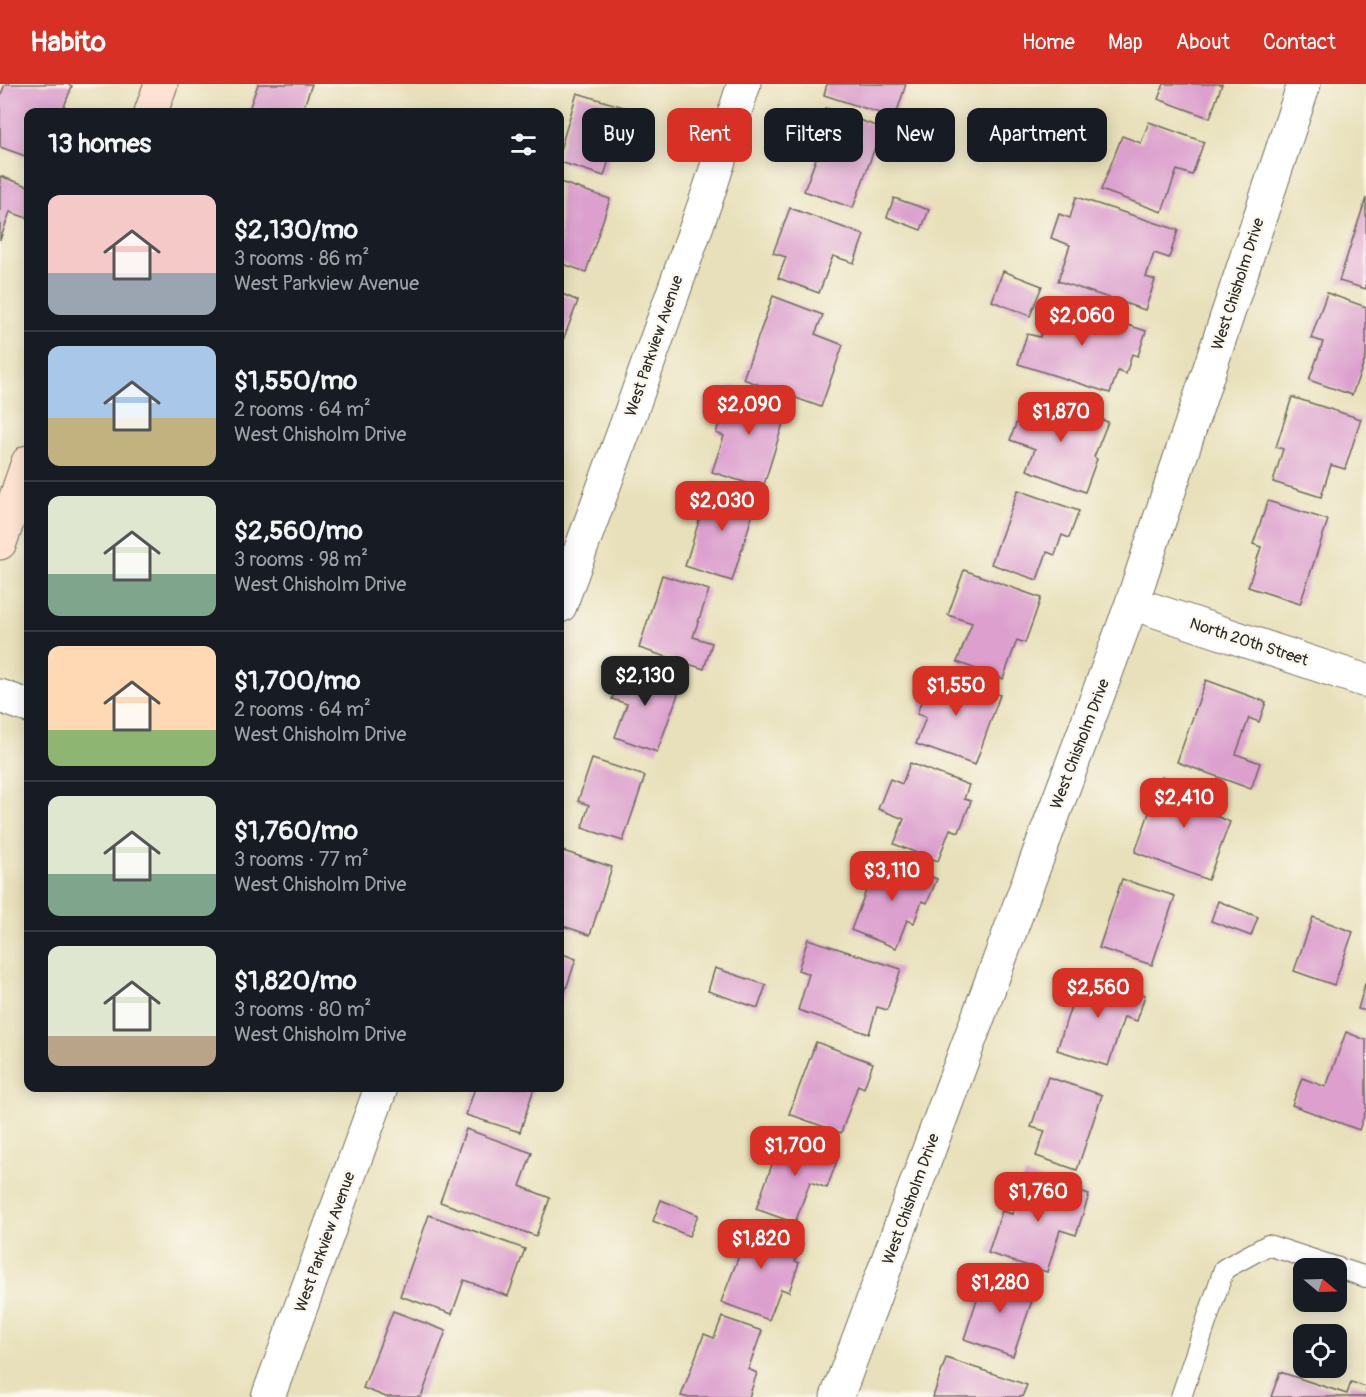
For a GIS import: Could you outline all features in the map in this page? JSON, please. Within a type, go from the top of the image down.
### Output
[{"type":"street","points":[[152,108],[161,84]]},
{"type":"street","name":"West Parkview Avenue","points":[[564,595],[705,203],[744,84]]},
{"type":"street","name":"West Chisholm Drive","points":[[837,1397],[1132,603],[1304,84]]},
{"type":"street","points":[[0,543],[24,474]]},
{"type":"street","name":"North 20th Street","points":[[1132,603],[1366,681]]},
{"type":"street","points":[[0,696],[24,705]]},
{"type":"street","name":"West Parkview Avenue","points":[[268,1397],[380,1092]]},
{"type":"lane","points":[[1181,1397],[1224,1269],[1268,1245],[1366,1277]]},
{"type":"building","points":[[5,84],[67,84],[72,86],[64,108],[24,108],[24,156],[0,147],[0,97]]},
{"type":"building","points":[[258,84],[312,84],[303,108],[249,108]]},
{"type":"building","points":[[827,84],[906,84],[898,108],[875,108],[875,112],[824,95]]},
{"type":"building","points":[[1164,84],[1222,84],[1210,118],[1158,99]]},
{"type":"building","points":[[577,93],[627,108],[582,108],[582,162],[608,162],[604,176],[564,163],[564,137]]},
{"type":"building","points":[[863,121],[875,126],[875,147],[853,208],[804,191],[815,162],[863,162]]},
{"type":"building","points":[[1149,122],[1204,142],[1192,175],[1177,170],[1162,212],[1101,190],[1122,136],[1141,143]]},
{"type":"building","points":[[0,176],[24,185],[24,217],[10,212],[0,240]]},
{"type":"building","points":[[564,183],[610,199],[586,272],[564,264]]},
{"type":"building","points":[[1076,197],[1178,230],[1169,258],[1154,253],[1146,277],[1155,280],[1145,310],[1058,281],[1070,245],[1051,238],[1059,214],[1070,218]]},
{"type":"building","points":[[894,198],[929,210],[921,230],[887,217]]},
{"type":"building","points":[[1366,198],[1366,289],[1339,281]]},
{"type":"building","points":[[790,208],[864,235],[854,263],[833,256],[819,293],[778,278],[786,257],[773,253]]},
{"type":"building","points":[[1003,271],[1042,286],[1030,316],[992,301]]},
{"type":"building","points":[[1327,293],[1366,307],[1366,357],[1352,395],[1309,380],[1323,342],[1311,338]]},
{"type":"building","points":[[564,295],[578,301],[564,337]]},
{"type":"building","points":[[773,296],[823,315],[815,334],[843,345],[821,407],[743,379]]},
{"type":"building","points":[[1052,300],[1146,331],[1138,356],[1132,354],[1126,374],[1118,371],[1110,393],[1018,364],[1027,334],[1040,337]]},
{"type":"building","points":[[731,386],[789,404],[763,488],[712,472],[724,436],[716,433]]},
{"type":"building","points":[[1292,397],[1361,419],[1345,469],[1331,465],[1321,497],[1273,482],[1283,449],[1276,447]]},
{"type":"building","points":[[1043,398],[1108,422],[1094,457],[1097,459],[1085,492],[1027,470],[1035,449],[1010,440],[1020,413],[1035,418]]},
{"type":"building","points":[[711,482],[758,497],[732,581],[685,566]]},
{"type":"building","points":[[1018,490],[1079,511],[1069,538],[1062,535],[1055,555],[1047,552],[1037,580],[991,564]]},
{"type":"building","points":[[1268,501],[1328,520],[1300,604],[1248,587],[1261,547],[1253,544]]},
{"type":"building","points":[[964,570],[1041,598],[1025,643],[1017,640],[1003,679],[957,662],[972,623],[948,615]]},
{"type":"building","points":[[662,575],[709,590],[693,637],[712,643],[704,669],[639,648]]},
{"type":"building","points":[[624,665],[681,686],[657,752],[615,737],[627,704],[612,699]]},
{"type":"building","points":[[932,670],[1000,695],[975,765],[916,744],[926,717],[917,714]]},
{"type":"building","points":[[1206,680],[1266,702],[1259,722],[1249,718],[1236,754],[1260,763],[1251,789],[1177,762]]},
{"type":"building","points":[[592,759],[645,776],[623,841],[582,828],[589,805],[578,801]]},
{"type":"building","points":[[910,763],[969,785],[964,799],[971,801],[959,832],[950,829],[938,861],[894,844],[904,819],[878,809],[890,779],[902,784]]},
{"type":"building","points":[[1162,777],[1222,799],[1216,816],[1230,822],[1208,880],[1135,852]]},
{"type":"building","points":[[564,851],[612,867],[590,935],[564,926]]},
{"type":"building","points":[[879,857],[937,879],[927,903],[922,901],[914,923],[907,920],[896,948],[851,930]]},
{"type":"building","points":[[1122,879],[1175,896],[1152,965],[1099,948]]},
{"type":"building","points":[[1218,901],[1258,917],[1251,936],[1211,921]]},
{"type":"building","points":[[1313,917],[1353,932],[1334,985],[1294,971]]},
{"type":"building","points":[[808,939],[901,969],[887,1010],[877,1007],[869,1034],[798,1010],[809,974],[798,970]]},
{"type":"building","points":[[564,954],[576,959],[564,995]]},
{"type":"building","points":[[715,968],[766,985],[758,1008],[708,991]]},
{"type":"building","points":[[1081,974],[1145,995],[1137,1021],[1124,1017],[1108,1066],[1057,1050]]},
{"type":"building","points":[[1366,984],[1366,1011],[1358,1009]]},
{"type":"building","points":[[1346,1032],[1366,1040],[1366,1110],[1359,1130],[1292,1105],[1302,1078],[1326,1087]]},
{"type":"building","points":[[816,1042],[873,1063],[864,1088],[858,1085],[841,1133],[789,1114]]},
{"type":"building","points":[[1048,1077],[1102,1095],[1077,1170],[1036,1156],[1045,1131],[1031,1127]]},
{"type":"building","points":[[474,1092],[533,1092],[520,1132],[466,1115]]},
{"type":"building","points":[[466,1129],[532,1153],[520,1186],[550,1198],[536,1236],[440,1202]]},
{"type":"building","points":[[783,1134],[839,1155],[827,1188],[810,1182],[795,1223],[756,1209]]},
{"type":"building","points":[[1025,1174],[1089,1195],[1076,1235],[1060,1230],[1047,1272],[988,1253],[1002,1211],[1012,1214]]},
{"type":"building","points":[[661,1200],[698,1215],[689,1236],[653,1221]]},
{"type":"building","points":[[429,1215],[525,1249],[508,1296],[464,1280],[452,1314],[400,1296]]},
{"type":"building","points":[[740,1220],[802,1243],[795,1261],[799,1263],[789,1292],[781,1289],[769,1320],[721,1302],[742,1248],[732,1244]]},
{"type":"building","points":[[986,1272],[1036,1289],[1013,1356],[964,1339]]},
{"type":"building","points":[[393,1311],[446,1331],[421,1397],[386,1397],[363,1388]]},
{"type":"building","points":[[722,1317],[762,1331],[748,1369],[757,1373],[749,1397],[681,1396],[704,1334],[714,1338]]},
{"type":"building","points":[[946,1358],[1027,1385],[1022,1397],[933,1397]]},
{"type":"building","points":[[1280,1372],[1347,1394],[1351,1382],[1366,1387],[1366,1397],[1271,1397]]}]
